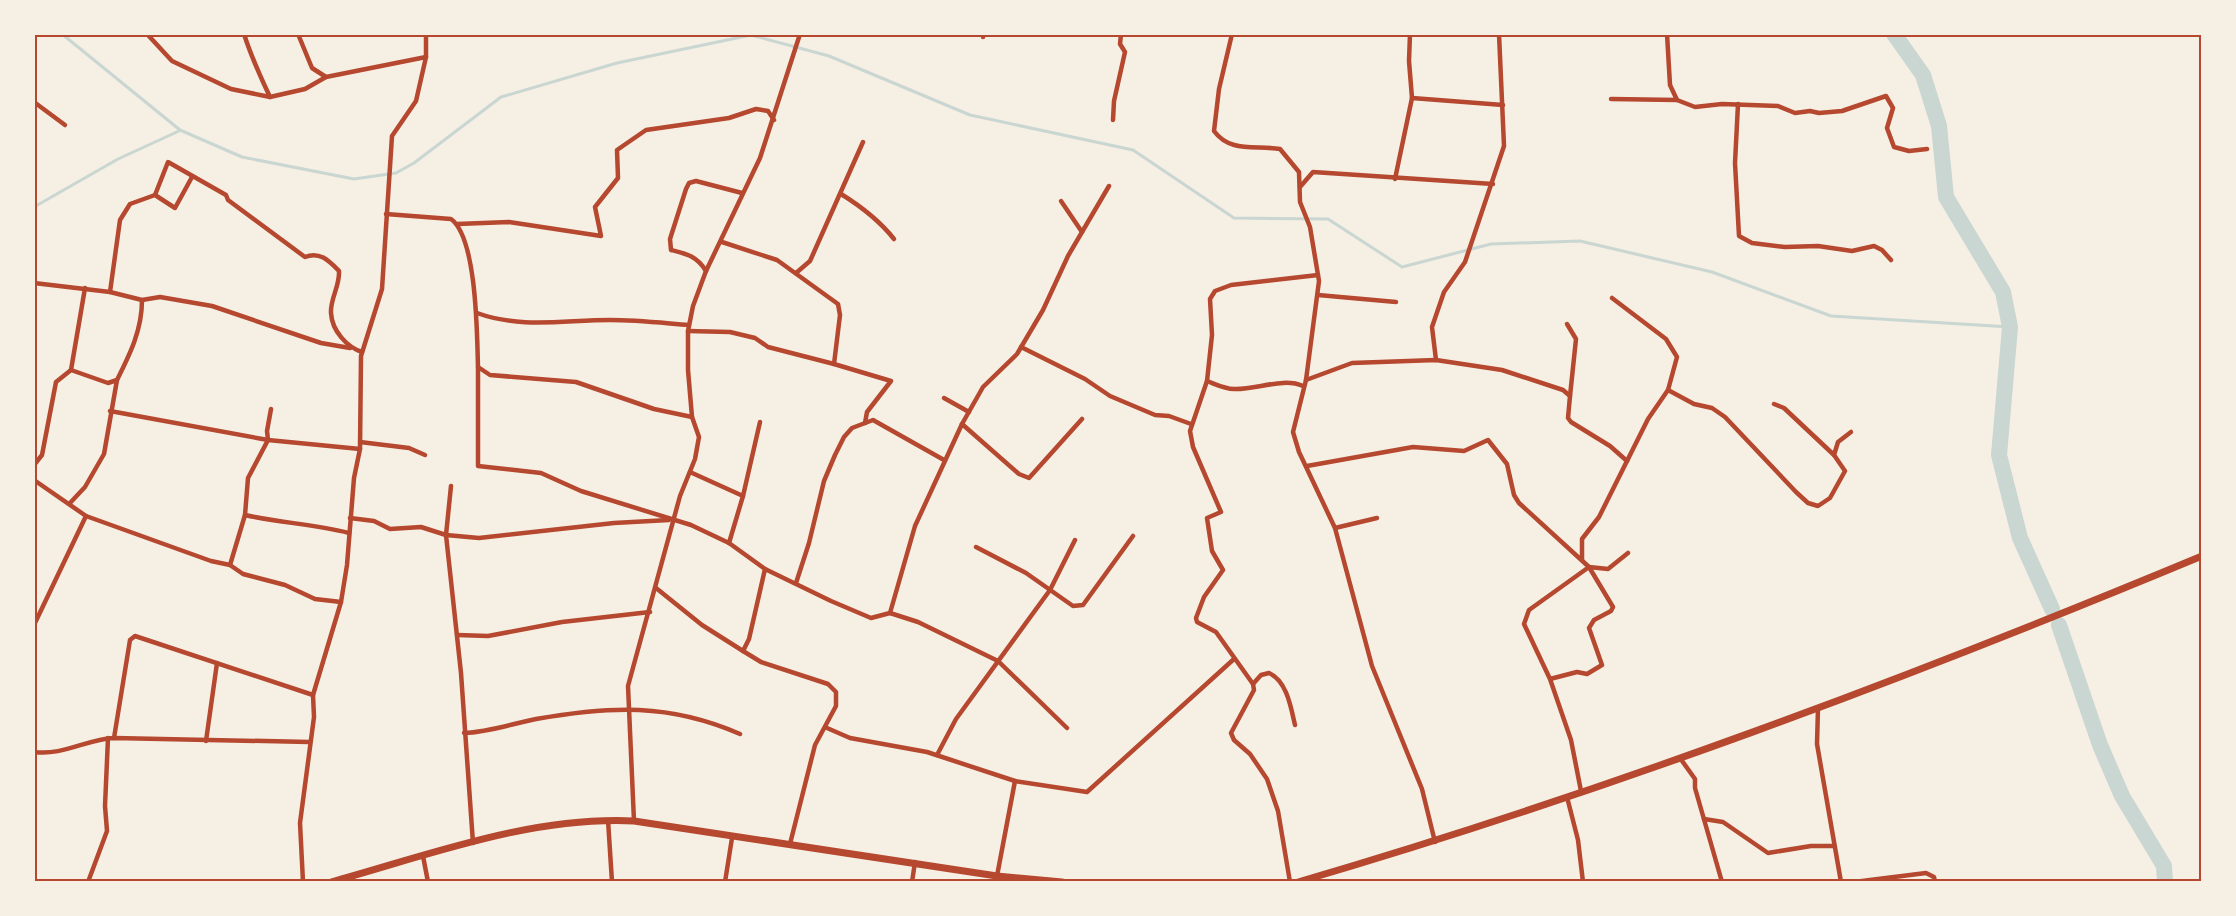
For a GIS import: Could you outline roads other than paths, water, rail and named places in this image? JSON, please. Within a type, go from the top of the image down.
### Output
[{"type":"main road","points":[[1298,882],[1435,842],[1818,708],[1965,653],[2202,556]]},
{"type":"main road","points":[[331,882],[472,843],[548,825],[608,820],[634,821],[732,838],[790,844],[997,876],[1062,882]]},
{"type":"street","points":[[147,34],[172,61],[231,89],[270,97],[305,89],[326,76],[426,57]]},
{"type":"street","points":[[244,34],[252,60],[260,72],[270,97]]},
{"type":"street","points":[[298,34],[312,68],[326,76]]},
{"type":"street","points":[[303,882],[300,823],[314,717],[313,695],[341,602],[354,478],[360,446],[362,352],[382,289],[388,167],[392,136],[416,101],[426,57],[426,34]]},
{"type":"street","points":[[634,821],[627,708],[628,686],[699,437],[692,417],[688,370],[689,328],[693,306],[706,270],[722,242],[742,193],[760,158],[800,34]]},
{"type":"street","points":[[1113,120],[1114,101],[1125,52],[1120,44],[1121,34]]},
{"type":"street","points":[[1395,179],[1412,98],[1409,61],[1410,34]]},
{"type":"street","points":[[1436,360],[1432,327],[1444,292],[1465,262],[1504,146],[1499,34]]},
{"type":"street","points":[[1667,34],[1670,85],[1677,100]]},
{"type":"street","points":[[1232,35],[1219,89],[1214,131],[1221,141],[1234,147],[1260,146],[1280,149],[1299,172],[1300,202],[1310,227],[1318,275],[1318,295],[1306,380],[1293,432],[1335,528],[1368,655],[1422,789],[1435,842]]},
{"type":"street","points":[[1611,99],[1677,100],[1695,107],[1738,104],[1778,106],[1795,113],[1810,111],[1833,113],[1886,96],[1893,108],[1887,128],[1894,147],[1909,151],[1927,149]]},
{"type":"street","points":[[1412,98],[1503,105]]},
{"type":"street","points":[[34,102],[65,125]]},
{"type":"street","points":[[1738,104],[1735,163],[1739,236],[1752,243],[1785,248],[1818,246],[1852,251],[1874,246],[1892,260]]},
{"type":"street","points":[[457,224],[508,222],[601,236],[595,207],[618,178],[617,150],[629,140],[646,130],[729,118],[756,109],[768,111],[774,120]]},
{"type":"street","points":[[796,273],[810,261],[863,142]]},
{"type":"street","points":[[110,292],[120,220],[130,204],[155,195],[168,162],[226,195],[228,200],[305,257],[312,254],[326,258],[339,271],[331,313],[338,332],[351,348]]},
{"type":"street","points":[[1300,187],[1313,172],[1492,184]]},
{"type":"street","points":[[155,195],[175,208],[192,177]]},
{"type":"street","points":[[706,270],[699,260],[690,254],[671,250],[670,239],[686,189],[689,183],[696,181],[742,193]]},
{"type":"street","points":[[891,613],[915,526],[962,424],[983,387],[1021,347],[1109,186]]},
{"type":"street","points":[[841,195],[864,208],[880,221],[894,239]]},
{"type":"street","points":[[1061,201],[1082,232]]},
{"type":"street","points":[[386,214],[451,219],[457,224],[468,249],[477,313],[478,466],[541,473],[581,491],[674,520],[729,543],[765,569],[871,618],[891,613],[918,622],[998,662],[1067,728]]},
{"type":"street","points":[[722,242],[777,260],[838,304],[840,315],[834,364]]},
{"type":"street","points":[[1290,882],[1278,811],[1267,779],[1250,754],[1234,740],[1231,733],[1254,690],[1253,684],[1216,632],[1197,622],[1196,618],[1204,597],[1223,570],[1212,551],[1207,518],[1221,512],[1193,447],[1191,424],[1207,381],[1212,335],[1210,299],[1215,291],[1231,285],[1318,275]]},
{"type":"street","points":[[34,283],[85,288],[142,300],[160,297],[212,306],[321,343],[362,352]]},
{"type":"street","points":[[34,465],[42,455],[56,382],[71,370],[85,288]]},
{"type":"street","points":[[1318,295],[1396,302]]},
{"type":"street","points":[[1582,561],[1582,539],[1599,517],[1648,419],[1668,390],[1677,357],[1666,339],[1612,298]]},
{"type":"street","points":[[70,503],[85,487],[104,454],[117,380],[133,348],[142,317],[142,300]]},
{"type":"street","points":[[477,313],[494,319],[544,324],[608,320],[730,332],[755,338],[768,347],[891,381],[867,412],[865,423]]},
{"type":"street","points":[[1566,324],[1576,339],[1568,418],[1610,446],[1627,461]]},
{"type":"street","points":[[1021,347],[1085,379],[1110,396],[1155,415],[1169,416],[1191,424]]},
{"type":"street","points":[[1306,380],[1352,363],[1436,360],[1502,370],[1563,390],[1570,396]]},
{"type":"street","points":[[478,367],[490,375],[576,382],[654,409],[692,417]]},
{"type":"street","points":[[71,370],[108,383],[117,380]]},
{"type":"street","points":[[1207,381],[1231,390],[1256,389],[1293,381],[1303,386]]},
{"type":"street","points":[[1668,390],[1694,404],[1712,408],[1725,417],[1808,503],[1818,506],[1830,498],[1844,478],[1845,471],[1834,455],[1784,408],[1774,404]]},
{"type":"street","points":[[944,398],[969,412]]},
{"type":"street","points":[[230,565],[245,515],[248,478],[268,440],[267,431],[271,409]]},
{"type":"street","points":[[110,411],[268,440],[409,448],[425,455]]},
{"type":"street","points":[[962,424],[1019,474],[1029,478],[1082,419]]},
{"type":"street","points":[[796,583],[809,543],[824,481],[844,437],[852,428],[873,420],[944,460]]},
{"type":"street","points":[[729,543],[743,496],[760,422]]},
{"type":"street","points":[[1834,455],[1838,442],[1851,432]]},
{"type":"street","points":[[1307,466],[1413,447],[1464,452],[1488,440],[1508,464],[1514,495],[1519,503],[1589,567],[1612,607],[1611,611],[1594,620],[1589,628],[1602,665],[1587,674],[1577,672],[1550,679]]},
{"type":"street","points":[[690,472],[743,496]]},
{"type":"street","points":[[34,480],[86,516],[211,561],[230,565],[243,574],[285,585],[315,599],[341,602]]},
{"type":"street","points":[[451,486],[446,535],[457,635],[472,843]]},
{"type":"street","points":[[245,515],[279,523],[317,525],[349,533]]},
{"type":"street","points":[[34,625],[86,516]]},
{"type":"street","points":[[350,518],[374,521],[390,529],[421,527],[446,535],[488,538],[614,523],[674,520]]},
{"type":"street","points":[[1335,528],[1377,518]]},
{"type":"street","points":[[976,547],[1026,573],[1073,606],[1083,605],[1133,536]]},
{"type":"street","points":[[937,754],[947,731],[1050,590],[1076,540]]},
{"type":"street","points":[[1581,791],[1571,740],[1550,679],[1524,624],[1528,610],[1589,567],[1608,569],[1628,554]]},
{"type":"street","points":[[743,651],[765,569]]},
{"type":"street","points":[[656,588],[702,626],[761,662],[828,684],[836,692],[836,706],[815,745],[790,844]]},
{"type":"street","points":[[457,635],[488,636],[562,622],[650,612]]},
{"type":"street","points":[[114,738],[130,640],[135,636],[313,695]]},
{"type":"street","points":[[826,728],[850,738],[937,754],[1015,781],[1087,792],[1234,659]]},
{"type":"street","points":[[206,741],[217,663]]},
{"type":"street","points":[[1253,684],[1262,675],[1269,673],[1275,675],[1287,693],[1296,725]]},
{"type":"street","points":[[464,733],[487,732],[584,710],[627,708],[710,722],[740,734]]},
{"type":"street","points":[[1818,708],[1817,744],[1841,882]]},
{"type":"street","points":[[34,752],[49,754],[108,738],[309,742]]},
{"type":"street","points":[[88,882],[107,831],[105,806],[108,738]]},
{"type":"street","points":[[1679,757],[1695,779],[1695,788],[1722,882]]},
{"type":"street","points":[[997,876],[1015,781]]},
{"type":"street","points":[[1567,797],[1578,840],[1583,882]]},
{"type":"street","points":[[1704,819],[1722,822],[1768,853],[1810,846],[1834,846]]},
{"type":"street","points":[[608,820],[612,882]]},
{"type":"street","points":[[725,882],[732,838]]},
{"type":"street","points":[[423,856],[428,882]]},
{"type":"street","points":[[912,882],[915,862]]},
{"type":"street","points":[[1854,882],[1926,873],[1934,877],[1935,882]]},
{"type":"waterway","points":[[62,34],[180,130],[242,157],[354,179],[396,173],[414,163],[501,97],[617,63],[751,35],[829,56],[970,115],[1133,150],[1234,218],[1328,219],[1402,267],[1491,244],[1580,241],[1712,272],[1831,316],[2010,327]]},
{"type":"waterway","points":[[1894,34],[1923,75],[1939,126],[1946,197],[2003,292],[2010,327],[1999,455],[2020,538],[2052,609]]},
{"type":"waterway","points":[[34,207],[118,159],[179,131]]},
{"type":"waterway","points":[[2059,625],[2100,745],[2122,796],[2164,866],[2165,882]]}]
